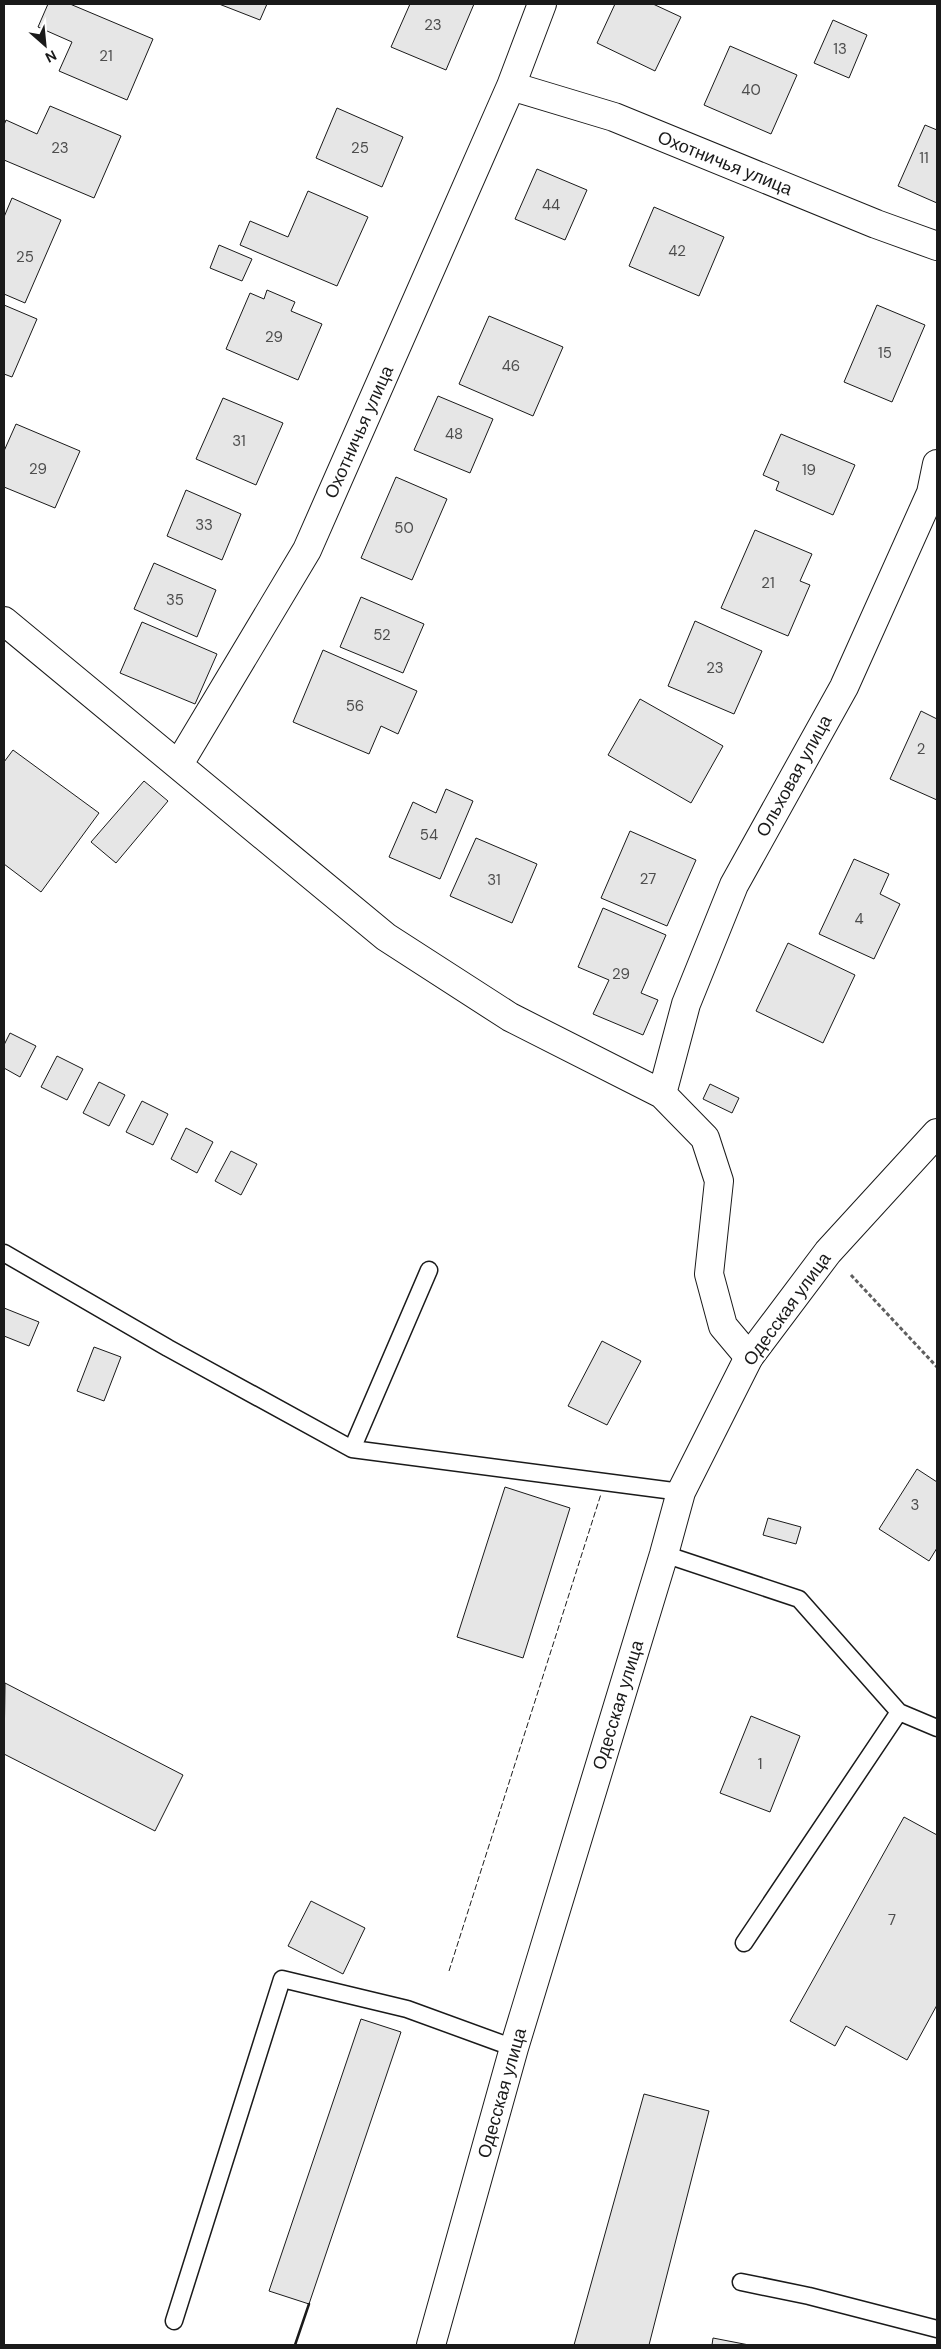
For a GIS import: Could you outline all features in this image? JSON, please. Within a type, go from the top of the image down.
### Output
[{"type":"street","name":"Охотничья улица","points":[[179,764],[307,550],[510,86],[542,4]]},
{"type":"street","name":"Охотничья улица","points":[[510,86],[614,118],[876,224],[937,246]]},
{"type":"street","name":"Ольховая улица","points":[[662,1094],[686,1004],[734,885],[844,687],[931,493],[937,464]]},
{"type":"street","points":[[4,621],[386,937],[510,1017],[662,1094],[705,1138],[708,1146],[719,1181],[709,1274],[722,1326],[749,1357]]},
{"type":"street","name":"Одесская улица","points":[[431,2345],[514,2048],[664,1554],[680,1492],[749,1357],[828,1252],[937,1132]]},
{"type":"lane","points":[[4,1253],[168,1348],[352,1449],[680,1492]]},
{"type":"lane","points":[[352,1449],[429,1270]]},
{"type":"lane","points":[[664,1554],[799,1599],[899,1712],[937,1728]]},
{"type":"lane","points":[[744,1943],[899,1712]]},
{"type":"lane","points":[[174,2321],[282,1979],[407,2009],[514,2048]]},
{"type":"lane","points":[[741,2282],[809,2296],[937,2329]]},
{"type":"path","points":[[828,1252],[937,1367]]},
{"type":"building","points":[[48,4],[70,4],[153,39],[127,100],[59,71],[72,42],[38,27]]},
{"type":"building","points":[[219,4],[267,4],[260,20]]},
{"type":"building","points":[[410,4],[474,4],[446,70],[391,47]]},
{"type":"building","points":[[615,4],[653,4],[681,17],[655,71],[597,43]]},
{"type":"building","points":[[833,20],[867,35],[849,78],[814,63]]},
{"type":"building","points":[[730,46],[797,75],[771,134],[704,105]]},
{"type":"building","points":[[50,106],[121,136],[94,198],[4,160],[4,125],[6,120],[37,134]]},
{"type":"building","points":[[337,108],[403,137],[382,187],[316,158]]},
{"type":"building","points":[[925,125],[937,130],[937,203],[898,186]]},
{"type":"building","points":[[537,169],[587,190],[565,240],[515,219]]},
{"type":"building","points":[[308,191],[368,217],[337,286],[240,245],[250,221],[288,237]]},
{"type":"building","points":[[12,198],[61,220],[25,303],[4,294],[4,217]]},
{"type":"building","points":[[654,207],[724,237],[699,296],[629,266]]},
{"type":"building","points":[[219,245],[252,259],[242,281],[210,268]]},
{"type":"building","points":[[267,290],[295,302],[291,311],[322,324],[298,380],[226,349],[250,293],[264,299]]},
{"type":"building","points":[[4,305],[37,319],[12,377],[4,374]]},
{"type":"building","points":[[877,305],[925,325],[892,402],[844,382]]},
{"type":"building","points":[[489,316],[563,347],[533,416],[459,384]]},
{"type":"building","points":[[438,396],[493,419],[470,473],[414,450]]},
{"type":"building","points":[[223,398],[283,423],[256,485],[196,459]]},
{"type":"building","points":[[16,424],[80,451],[55,508],[4,487],[4,451]]},
{"type":"building","points":[[781,434],[855,465],[833,515],[776,490],[779,482],[763,475]]},
{"type":"building","points":[[396,477],[447,499],[412,580],[361,558]]},
{"type":"building","points":[[186,490],[241,514],[222,560],[167,536]]},
{"type":"building","points":[[755,530],[812,554],[800,581],[810,585],[788,636],[721,608]]},
{"type":"building","points":[[154,563],[216,590],[197,637],[134,609]]},
{"type":"building","points":[[361,597],[424,624],[403,673],[340,647]]},
{"type":"building","points":[[695,621],[762,651],[734,714],[668,686]]},
{"type":"building","points":[[142,622],[217,654],[195,704],[120,673]]},
{"type":"building","points":[[323,650],[417,691],[398,734],[381,726],[369,754],[293,722]]},
{"type":"building","points":[[640,699],[723,746],[691,803],[608,755]]},
{"type":"building","points":[[921,711],[937,719],[937,800],[890,779]]},
{"type":"building","points":[[13,750],[99,813],[41,892],[4,864],[4,762]]},
{"type":"building","points":[[144,781],[168,801],[116,863],[91,842]]},
{"type":"building","points":[[446,789],[473,801],[440,879],[389,857],[413,802],[436,813]]},
{"type":"building","points":[[630,831],[696,860],[667,926],[601,898]]},
{"type":"building","points":[[476,838],[537,864],[512,923],[450,896]]},
{"type":"building","points":[[854,859],[889,874],[880,894],[900,904],[874,959],[819,934]]},
{"type":"building","points":[[603,908],[666,935],[641,993],[658,1000],[643,1035],[593,1014],[609,980],[578,967]]},
{"type":"building","points":[[788,943],[855,975],[823,1043],[756,1011]]},
{"type":"building","points":[[10,1033],[36,1046],[20,1077],[4,1068],[4,1045]]},
{"type":"building","points":[[57,1056],[83,1069],[67,1100],[41,1087]]},
{"type":"building","points":[[99,1082],[125,1095],[109,1126],[83,1113]]},
{"type":"building","points":[[710,1084],[739,1098],[732,1113],[703,1099]]},
{"type":"building","points":[[142,1101],[168,1114],[153,1145],[126,1132]]},
{"type":"building","points":[[186,1128],[213,1142],[197,1173],[171,1159]]},
{"type":"building","points":[[231,1151],[257,1164],[241,1195],[215,1181]]},
{"type":"building","points":[[4,1308],[39,1322],[29,1346],[4,1336]]},
{"type":"building","points":[[602,1341],[641,1361],[607,1425],[568,1406]]},
{"type":"building","points":[[94,1347],[121,1357],[104,1401],[77,1391]]},
{"type":"building","points":[[917,1469],[937,1482],[937,1548],[929,1561],[879,1529]]},
{"type":"building","points":[[505,1487],[570,1508],[523,1658],[457,1637]]},
{"type":"building","points":[[768,1518],[801,1527],[796,1544],[763,1535]]},
{"type":"building","points":[[5,1683],[183,1775],[155,1831],[4,1754]]},
{"type":"building","points":[[751,1716],[800,1736],[770,1812],[720,1793]]},
{"type":"building","points":[[904,1817],[937,1835],[937,2005],[907,2060],[846,2026],[835,2046],[790,2021]]},
{"type":"building","points":[[311,1901],[365,1928],[343,1974],[288,1946]]},
{"type":"building","points":[[361,2019],[401,2032],[309,2304],[269,2291]]},
{"type":"building","points":[[644,2094],[709,2111],[649,2345],[574,2345]]},
{"type":"building","points":[[713,2338],[749,2345],[712,2345]]},
{"type":"fence","points":[[449,1971],[601,1494]]},
{"type":"wall","points":[[295,2345],[309,2304]]}]
